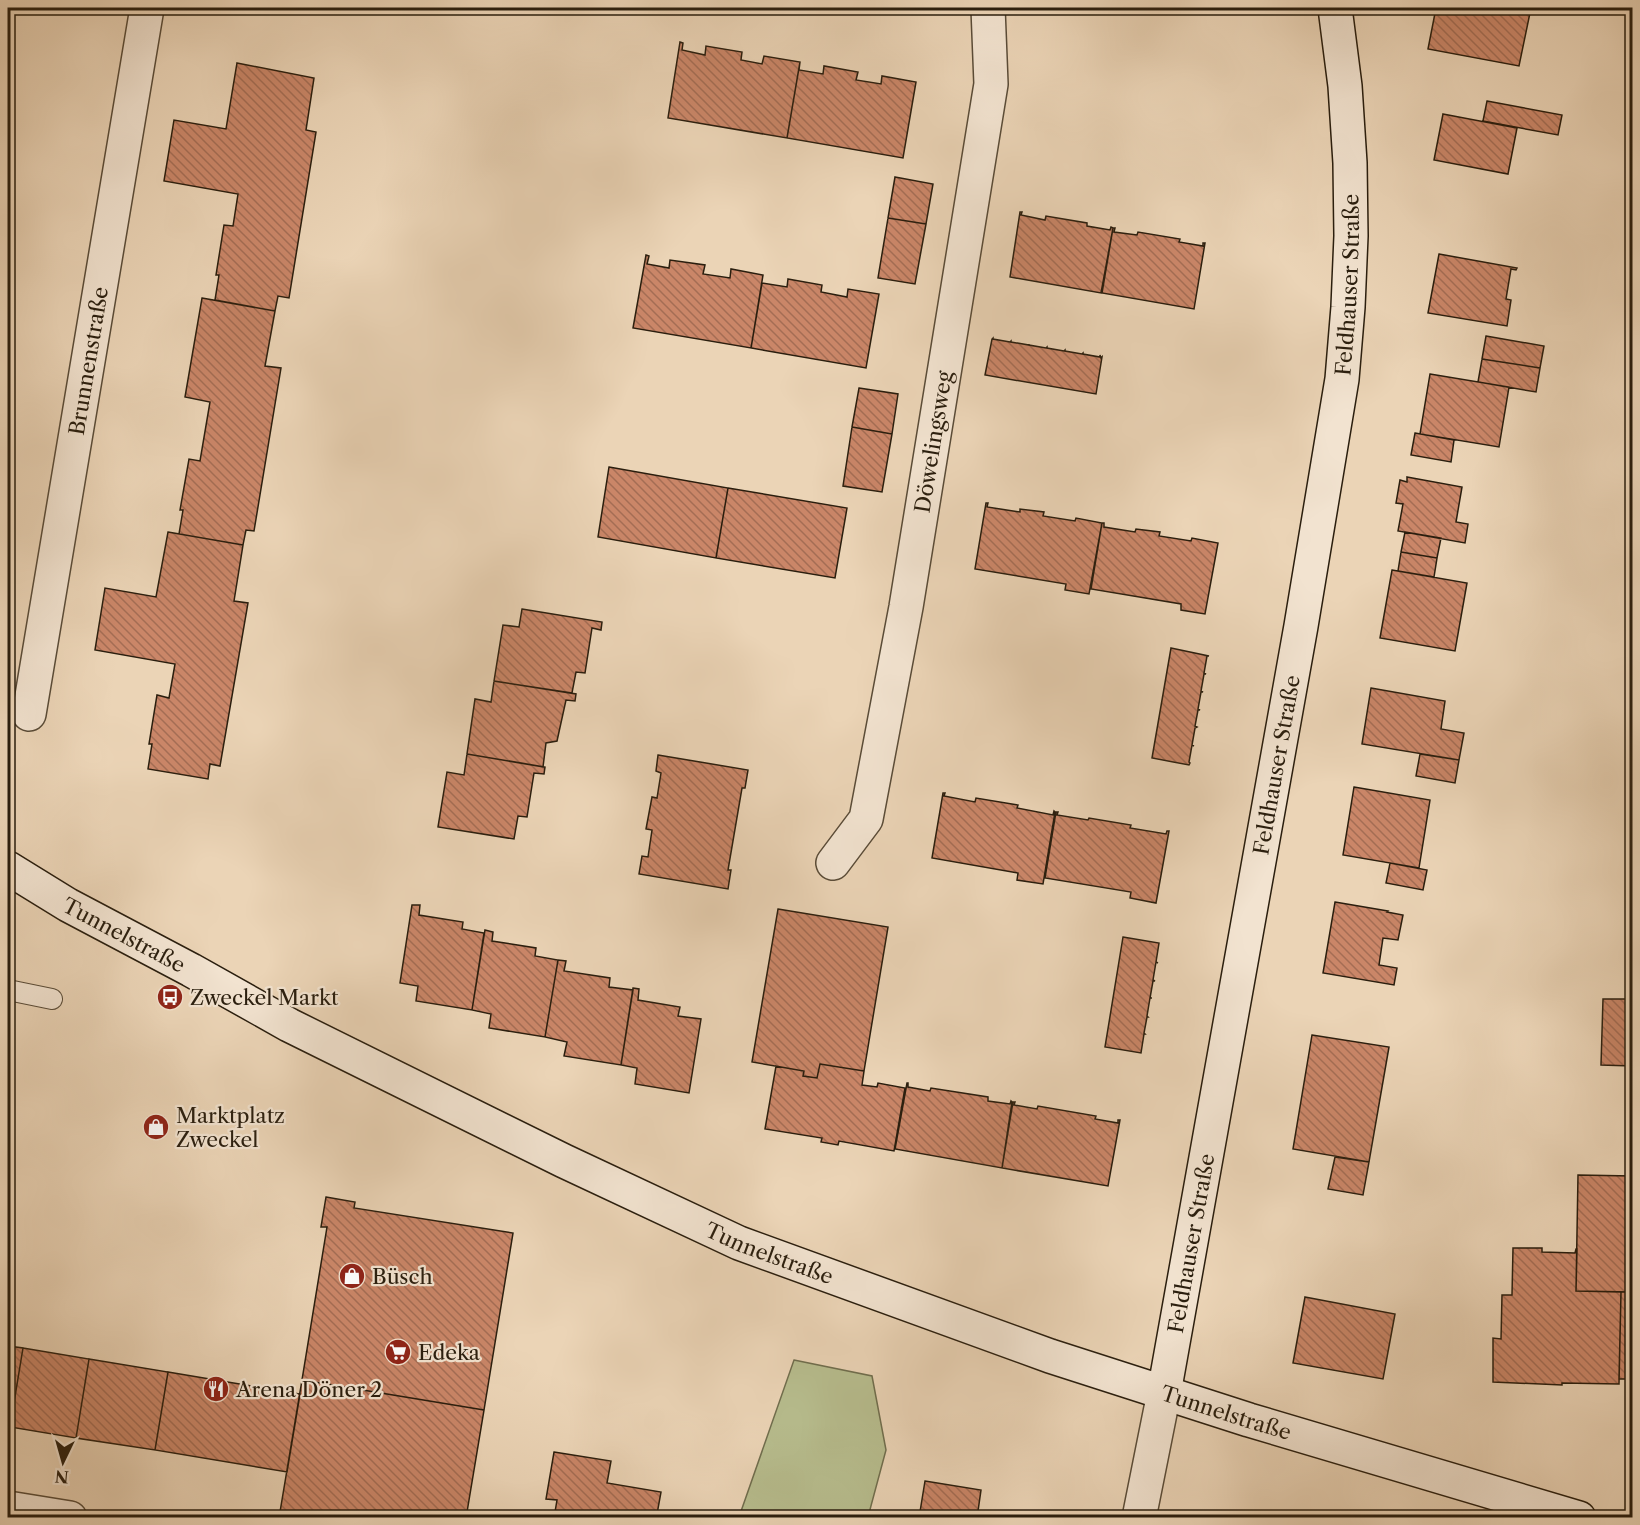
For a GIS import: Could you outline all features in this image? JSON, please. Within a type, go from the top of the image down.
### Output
[{"type":"street","name":"Brunnenstraße","points":[[29,714],[147,8]]},
{"type":"street","name":"Döwelingsweg","points":[[833,863],[866,819],[906,607],[991,84],[988,8]]},
{"type":"street","name":"Feldhauser Straße","points":[[1139,1518],[1164,1393],[1301,626],[1342,379],[1350,260],[1350,163],[1345,86],[1335,8]]},
{"type":"street","name":"Tunnelstraße","points":[[8,868],[68,905],[289,1025],[564,1161],[739,1244],[1050,1356],[1249,1420],[1579,1518]]},
{"type":"street","points":[[8,1508],[70,1518]]},
{"type":"lane","points":[[8,990],[52,999]]},
{"type":"green space","points":[[794,1360],[872,1376],[886,1450],[868,1517],[739,1517]]},
{"type":"building","points":[[1436,8],[1531,8],[1519,66],[1428,49]]},
{"type":"building","points":[[680,42],[683,43],[682,50],[705,55],[706,46],[742,52],[741,60],[762,64],[764,56],[800,62],[787,138],[668,118]]},
{"type":"building","points":[[800,62],[799,70],[823,74],[824,66],[858,72],[856,80],[881,84],[882,76],[916,82],[903,158],[787,138]]},
{"type":"building","points":[[237,63],[314,78],[306,130],[316,132],[289,298],[278,296],[275,311],[215,300],[219,275],[216,275],[224,225],[233,226],[238,194],[164,181],[174,120],[226,129]]},
{"type":"building","points":[[1487,101],[1562,115],[1558,135],[1483,121]]},
{"type":"building","points":[[1443,114],[1517,128],[1508,174],[1434,160]]},
{"type":"building","points":[[895,177],[933,184],[926,224],[888,218]]},
{"type":"building","points":[[1020,212],[1022,212],[1021,215],[1045,220],[1046,216],[1087,223],[1087,226],[1110,230],[1111,227],[1113,228],[1101,293],[1010,277]]},
{"type":"building","points":[[888,218],[926,224],[915,284],[878,278]]},
{"type":"building","points":[[1113,228],[1115,228],[1114,232],[1137,235],[1138,232],[1180,239],[1179,242],[1203,246],[1205,243],[1194,309],[1102,293]]},
{"type":"building","points":[[1439,254],[1517,268],[1516,270],[1511,269],[1506,299],[1511,300],[1507,326],[1428,313]]},
{"type":"building","points":[[646,255],[649,256],[647,264],[669,268],[670,260],[705,265],[703,274],[730,278],[731,269],[763,275],[751,348],[633,328]]},
{"type":"building","points":[[788,279],[822,285],[821,292],[847,297],[848,289],[879,294],[866,368],[751,348],[762,283],[787,287]]},
{"type":"building","points":[[202,298],[275,311],[265,366],[281,368],[254,531],[246,530],[243,545],[179,534],[183,510],[180,510],[189,459],[200,461],[210,402],[185,397]]},
{"type":"building","points":[[1486,336],[1544,346],[1540,368],[1482,359]]},
{"type":"building","points":[[993,338],[1100,357],[1100,355],[1102,357],[1096,394],[985,375]]},
{"type":"building","points":[[1482,359],[1540,368],[1536,392],[1478,382]]},
{"type":"building","points":[[1430,374],[1509,387],[1499,447],[1420,434]]},
{"type":"building","points":[[859,388],[898,394],[892,434],[852,427]]},
{"type":"building","points":[[852,427],[892,434],[882,492],[843,486]]},
{"type":"building","points":[[1415,433],[1454,440],[1451,462],[1411,455]]},
{"type":"building","points":[[609,467],[728,488],[716,558],[598,537]]},
{"type":"building","points":[[1407,477],[1462,487],[1456,522],[1468,524],[1465,543],[1398,531],[1403,504],[1396,503],[1400,480],[1407,482]]},
{"type":"building","points":[[728,488],[847,508],[835,578],[716,558]]},
{"type":"building","points":[[986,503],[988,503],[987,507],[1020,512],[1020,509],[1044,512],[1043,516],[1075,521],[1076,518],[1102,523],[1089,594],[1065,590],[1066,584],[975,569]]},
{"type":"building","points":[[1102,523],[1104,527],[1135,532],[1136,529],[1160,532],[1159,536],[1191,541],[1192,538],[1218,543],[1205,614],[1181,610],[1181,604],[1091,589]]},
{"type":"building","points":[[168,532],[243,545],[234,601],[248,603],[220,766],[210,764],[208,779],[148,769],[152,744],[149,744],[157,695],[169,698],[175,664],[95,650],[105,588],[156,597]]},
{"type":"building","points":[[1405,532],[1441,538],[1437,558],[1401,552]]},
{"type":"building","points":[[1401,552],[1437,558],[1434,577],[1398,571]]},
{"type":"building","points":[[1392,570],[1467,583],[1455,651],[1380,638]]},
{"type":"building","points":[[522,609],[602,622],[601,630],[592,628],[585,673],[576,672],[572,693],[494,681],[503,625],[519,627]]},
{"type":"building","points":[[1171,648],[1209,656],[1207,656],[1204,673],[1206,674],[1204,674],[1201,691],[1203,692],[1201,692],[1198,709],[1200,710],[1198,710],[1189,765],[1152,758]]},
{"type":"building","points":[[494,681],[576,694],[575,701],[566,700],[557,741],[546,743],[543,767],[467,754],[475,699],[491,702]]},
{"type":"building","points":[[1371,688],[1445,701],[1441,729],[1464,733],[1459,760],[1362,744]]},
{"type":"building","points":[[467,754],[545,767],[544,774],[534,773],[527,817],[518,816],[514,839],[438,827],[447,772],[464,775]]},
{"type":"building","points":[[1420,754],[1459,760],[1455,783],[1416,776]]},
{"type":"building","points":[[658,755],[748,770],[745,788],[742,788],[728,870],[731,870],[728,889],[639,874],[642,856],[648,857],[652,830],[646,829],[652,797],[657,798],[661,773],[656,771]]},
{"type":"building","points":[[1354,787],[1430,800],[1419,868],[1343,855]]},
{"type":"building","points":[[943,793],[945,793],[944,796],[975,802],[976,798],[1018,805],[1017,808],[1053,815],[1054,811],[1043,884],[1017,880],[1018,873],[932,858]]},
{"type":"building","points":[[1056,812],[1058,812],[1057,815],[1131,825],[1130,828],[1166,834],[1169,831],[1156,903],[1130,898],[1131,892],[1045,878]]},
{"type":"building","points":[[1390,863],[1427,870],[1423,890],[1386,883]]},
{"type":"building","points":[[1335,902],[1403,915],[1398,940],[1383,938],[1379,965],[1397,968],[1394,985],[1323,973]]},
{"type":"building","points":[[412,905],[420,905],[419,915],[463,922],[462,929],[484,933],[472,1010],[416,1001],[418,986],[400,983]]},
{"type":"building","points":[[778,909],[888,927],[864,1071],[820,1064],[817,1078],[803,1076],[804,1071],[752,1062]]},
{"type":"building","points":[[485,930],[493,932],[492,941],[536,948],[535,956],[558,960],[545,1037],[489,1028],[491,1014],[472,1010]]},
{"type":"building","points":[[1123,937],[1159,943],[1153,980],[1155,981],[1153,981],[1141,1053],[1105,1047]]},
{"type":"building","points":[[558,960],[566,961],[564,971],[610,978],[609,987],[633,990],[621,1065],[564,1056],[567,1042],[545,1037]]},
{"type":"building","points":[[633,988],[639,989],[638,1000],[680,1007],[678,1016],[701,1019],[689,1093],[635,1084],[637,1068],[621,1065]]},
{"type":"building","points":[[1603,999],[1632,999],[1632,1066],[1601,1065]]},
{"type":"building","points":[[1312,1035],[1389,1047],[1369,1162],[1293,1149]]},
{"type":"building","points":[[820,1064],[864,1071],[862,1085],[877,1087],[878,1083],[905,1088],[894,1151],[839,1141],[838,1145],[821,1142],[822,1138],[765,1129],[776,1066],[804,1071],[803,1076],[817,1078]]},
{"type":"building","points":[[907,1083],[908,1087],[930,1091],[931,1088],[988,1097],[988,1101],[1010,1104],[1011,1101],[1002,1168],[895,1149]]},
{"type":"building","points":[[1013,1102],[1015,1102],[1014,1105],[1037,1109],[1038,1106],[1096,1116],[1095,1119],[1118,1123],[1120,1120],[1108,1186],[1002,1168]]},
{"type":"building","points":[[1335,1157],[1369,1162],[1363,1195],[1328,1189]]},
{"type":"building","points":[[1578,1175],[1632,1176],[1632,1292],[1576,1291]]},
{"type":"building","points":[[326,1197],[355,1202],[354,1208],[513,1233],[484,1410],[302,1380],[327,1227],[321,1227]]},
{"type":"building","points":[[1513,1248],[1542,1248],[1542,1252],[1575,1253],[1577,1249],[1576,1291],[1621,1292],[1619,1384],[1562,1383],[1562,1385],[1493,1382],[1493,1338],[1501,1339],[1502,1295],[1512,1295]]},
{"type":"building","points":[[1621,1292],[1632,1292],[1632,1379],[1619,1379]]},
{"type":"building","points":[[1305,1297],[1395,1314],[1383,1379],[1293,1363]]},
{"type":"building","points":[[8,1346],[23,1348],[10,1427],[8,1427]]},
{"type":"building","points":[[23,1348],[89,1359],[76,1438],[10,1427]]},
{"type":"building","points":[[89,1359],[168,1372],[155,1450],[76,1438]]},
{"type":"building","points":[[168,1372],[300,1394],[287,1472],[155,1450]]},
{"type":"building","points":[[302,1380],[484,1410],[466,1518],[279,1518]]},
{"type":"building","points":[[554,1452],[611,1461],[607,1483],[661,1492],[657,1514],[667,1515],[666,1517],[554,1518],[557,1500],[546,1499]]},
{"type":"building","points":[[925,1481],[981,1490],[977,1518],[919,1518]]},
{"type":"place","name":"Zweckel Markt","points":[[170,997]]},
{"type":"place","name":"Marktplatz Zweckel","points":[[156,1127]]},
{"type":"place","name":"Büsch","points":[[352,1276]]},
{"type":"place","name":"Edeka","points":[[398,1352]]},
{"type":"place","name":"Arena Döner 2","points":[[216,1389]]}]
